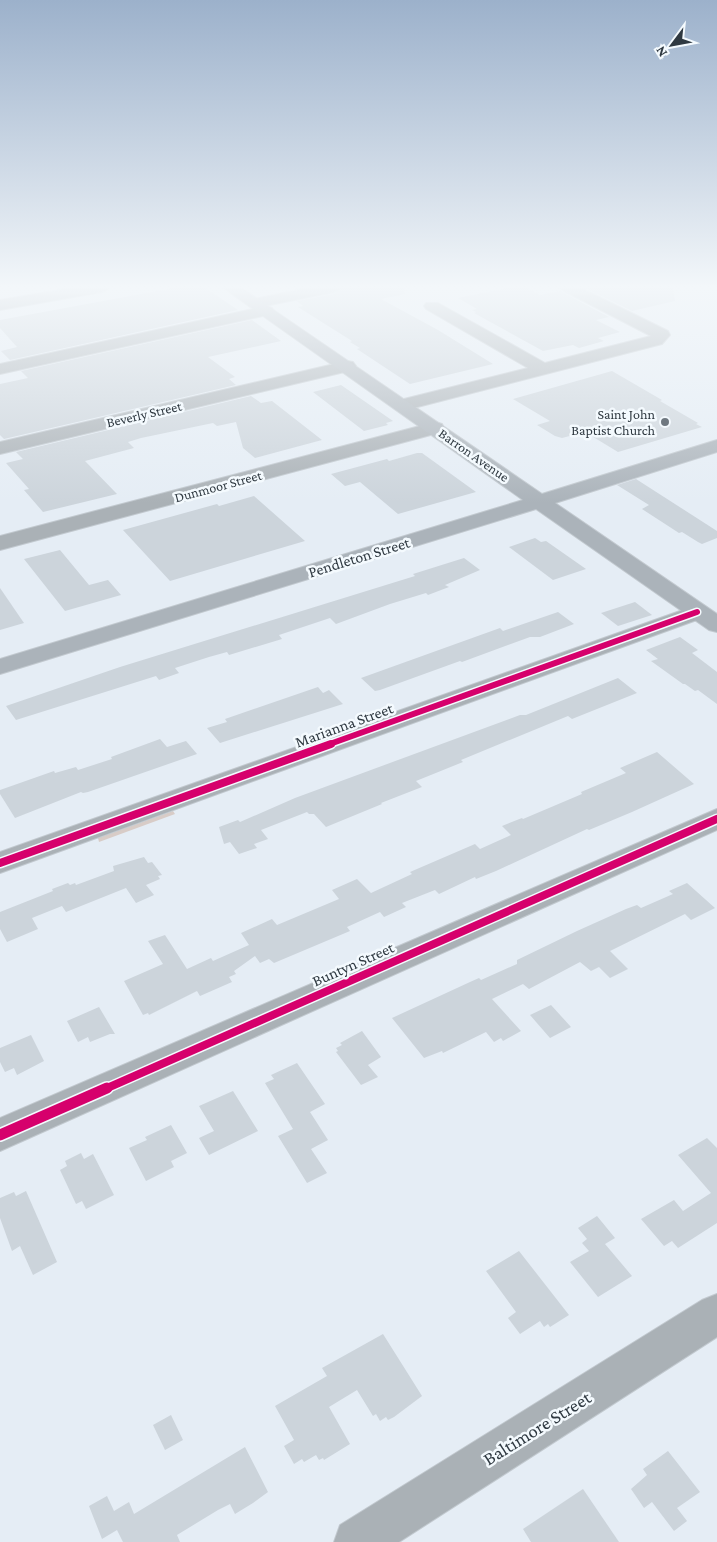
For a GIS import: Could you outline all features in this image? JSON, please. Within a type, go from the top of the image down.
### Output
[{"type":"main road","name":"Barron Avenue","points":[[337,359],[707,618]]},
{"type":"main road","name":"Pendleton Street","points":[[0,666],[717,446]]},
{"type":"street","points":[[0,369],[42,359]]},
{"type":"street","points":[[525,359],[543,369]]},
{"type":"street","points":[[402,405],[582,359]]},
{"type":"street","name":"Beverly Street","points":[[0,448],[347,366]]},
{"type":"street","name":"Dunmoor Street","points":[[0,543],[435,428]]},
{"type":"street","name":"Marianna Street","points":[[0,863],[707,618]]},
{"type":"street","name":"Buntyn Street","points":[[0,1135],[717,819]]},
{"type":"street","name":"Baltimore Street","points":[[357,1542],[717,1314]]},
{"type":"shaded area","points":[[173,811],[175,814],[99,842],[98,838]]},
{"type":"building","points":[[76,359],[211,359],[235,377],[229,379],[236,385],[4,439],[0,435],[0,384],[28,378],[21,371]]},
{"type":"building","points":[[372,359],[485,359],[493,364],[410,384]]},
{"type":"building","points":[[612,371],[662,400],[660,401],[702,427],[618,452],[585,432],[562,438],[555,436],[537,425],[550,421],[513,399]]},
{"type":"building","points":[[341,385],[393,421],[386,423],[388,425],[364,431],[313,392]]},
{"type":"building","points":[[251,396],[261,403],[272,401],[322,440],[255,458],[243,448],[236,422],[217,426],[213,423],[141,438],[128,442],[134,448],[85,461],[117,494],[43,512],[24,490],[29,489],[6,463],[23,459],[16,452]]},
{"type":"building","points":[[422,453],[476,492],[398,514],[360,482],[345,486],[331,474],[387,459],[389,461]]},
{"type":"building","points":[[636,479],[717,531],[717,538],[702,544],[682,532],[679,533],[642,509],[649,505],[617,485]]},
{"type":"building","points":[[254,496],[305,541],[170,581],[123,530],[217,504],[219,506]]},
{"type":"building","points":[[535,538],[541,542],[546,541],[586,569],[553,580],[509,547]]},
{"type":"building","points":[[60,550],[89,585],[108,580],[121,595],[65,611],[24,559]]},
{"type":"building","points":[[464,558],[480,570],[445,585],[449,587],[428,595],[426,593],[390,604],[336,624],[330,618],[279,635],[282,639],[229,655],[227,652],[175,668],[179,673],[159,680],[156,676],[16,720],[6,706],[120,667],[415,576],[413,574]]},
{"type":"building","points":[[0,588],[24,623],[0,630]]},
{"type":"building","points":[[635,602],[652,615],[618,626],[601,613]]},
{"type":"building","points":[[558,612],[574,624],[540,637],[530,637],[380,690],[375,691],[361,678],[500,628],[503,631]]},
{"type":"building","points":[[680,637],[698,650],[692,653],[717,672],[717,704],[698,690],[695,691],[683,684],[651,661],[658,659],[646,650]]},
{"type":"building","points":[[618,678],[637,693],[572,719],[568,716],[461,760],[463,762],[416,781],[422,787],[382,804],[326,827],[314,814],[307,812],[261,830],[268,839],[254,844],[257,848],[239,854],[230,842],[224,844],[219,827],[238,820],[240,822],[295,798],[520,715],[526,715]]},
{"type":"building","points":[[318,687],[323,693],[329,690],[343,704],[220,743],[207,728],[227,722],[225,719]]},
{"type":"building","points":[[160,739],[167,747],[186,741],[197,754],[88,792],[81,792],[15,818],[0,794],[0,790],[54,771],[55,773],[76,767],[78,770],[112,759],[111,757]]},
{"type":"building","points":[[657,752],[694,784],[632,812],[589,830],[587,829],[496,871],[476,879],[475,877],[439,894],[435,890],[402,903],[406,907],[384,917],[380,912],[347,927],[350,931],[274,963],[269,959],[260,963],[255,956],[234,971],[236,974],[229,977],[232,982],[200,996],[197,991],[149,1015],[148,1013],[143,1015],[124,981],[163,964],[148,941],[165,935],[187,969],[211,958],[213,961],[249,945],[241,933],[272,919],[277,925],[339,899],[332,890],[357,879],[371,893],[412,874],[410,872],[475,844],[480,849],[511,835],[502,826],[582,794],[581,792],[626,773],[620,768]]},
{"type":"building","points":[[144,857],[148,863],[152,862],[162,875],[158,876],[160,879],[146,885],[154,895],[136,903],[126,888],[66,912],[62,906],[32,918],[38,929],[7,942],[0,929],[0,912],[53,891],[52,889],[68,883],[70,885],[75,883],[76,885],[114,871],[113,866]]},
{"type":"building","points":[[687,883],[715,908],[691,920],[685,914],[610,951],[628,969],[610,978],[599,967],[591,971],[580,962],[529,989],[523,984],[492,999],[521,1031],[503,1041],[501,1038],[494,1042],[486,1032],[443,1053],[442,1051],[424,1058],[392,1018],[479,978],[481,980],[517,964],[517,960],[626,909],[637,905],[641,908],[673,894],[669,891]]},
{"type":"building","points":[[551,1005],[571,1027],[550,1038],[530,1015]]},
{"type":"building","points":[[99,1007],[115,1034],[110,1034],[90,1042],[88,1037],[78,1042],[67,1021]]},
{"type":"building","points":[[362,1031],[381,1057],[368,1065],[378,1077],[361,1085],[336,1052],[338,1051],[336,1048],[342,1045],[340,1043]]},
{"type":"building","points":[[31,1035],[44,1061],[17,1075],[14,1068],[5,1072],[0,1062],[0,1048]]},
{"type":"building","points":[[297,1063],[325,1104],[310,1112],[328,1140],[311,1149],[327,1173],[307,1183],[278,1136],[293,1129],[265,1083],[274,1079],[271,1075]]},
{"type":"building","points":[[233,1091],[258,1131],[209,1155],[199,1138],[214,1131],[199,1106]]},
{"type":"building","points":[[171,1125],[187,1153],[171,1161],[174,1167],[146,1181],[129,1148],[147,1140],[145,1137]]},
{"type":"building","points":[[707,1138],[717,1148],[717,1223],[678,1248],[672,1241],[664,1246],[641,1219],[674,1200],[683,1211],[711,1193],[678,1155]]},
{"type":"building","points":[[81,1153],[84,1159],[93,1154],[114,1195],[86,1209],[82,1201],[76,1204],[60,1170],[67,1166],[65,1161]]},
{"type":"building","points":[[26,1191],[57,1262],[33,1275],[20,1246],[12,1251],[0,1218],[0,1198],[14,1192],[16,1196]]},
{"type":"building","points":[[597,1216],[615,1238],[605,1244],[632,1276],[598,1297],[570,1262],[589,1251],[582,1243],[587,1239],[578,1228]]},
{"type":"building","points":[[519,1251],[569,1315],[550,1327],[548,1324],[544,1327],[540,1321],[520,1334],[508,1318],[516,1312],[486,1271]]},
{"type":"building","points":[[383,1334],[422,1396],[394,1417],[388,1420],[386,1417],[380,1421],[376,1414],[373,1416],[357,1390],[329,1407],[350,1444],[324,1460],[323,1458],[319,1460],[316,1455],[304,1462],[302,1459],[294,1464],[284,1446],[294,1440],[275,1406],[327,1376],[322,1368]]},
{"type":"building","points":[[171,1415],[183,1440],[165,1450],[153,1425]]},
{"type":"building","points":[[245,1447],[268,1492],[253,1503],[235,1514],[230,1504],[218,1510],[177,1535],[180,1542],[123,1542],[117,1530],[102,1539],[89,1506],[107,1496],[114,1511],[129,1502],[134,1514]]},
{"type":"building","points":[[668,1451],[700,1492],[677,1508],[687,1521],[674,1531],[652,1502],[644,1508],[631,1489],[647,1475],[643,1469]]},
{"type":"building","points":[[583,1489],[619,1542],[531,1542],[523,1529]]},
{"type":"cycle path","points":[[0,863],[697,612]]},
{"type":"cycle path","points":[[0,1135],[717,819]]},
{"type":"place","name":"Saint John Baptist Church","points":[[665,422]]}]
